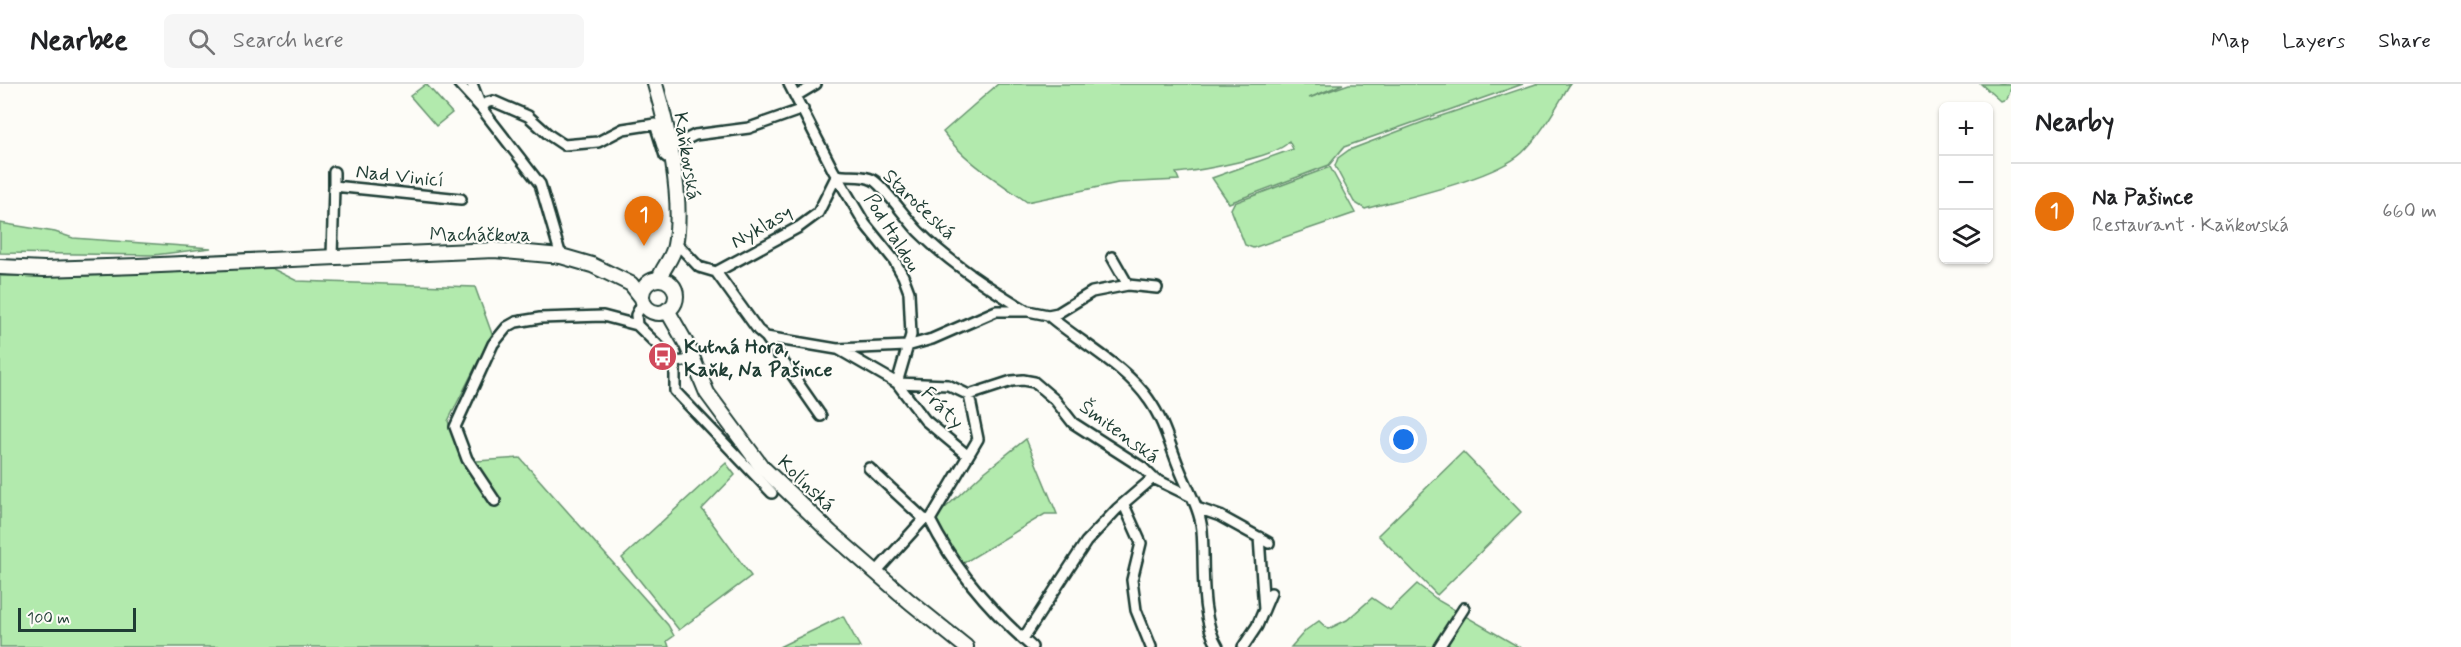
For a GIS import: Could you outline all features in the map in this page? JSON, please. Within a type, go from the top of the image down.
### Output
[{"type":"street","points":[[459,84],[482,109],[540,184],[561,256]]},
{"type":"street","points":[[472,84],[482,109]]},
{"type":"street","name":"Kaňkovská","points":[[655,84],[671,147],[677,213],[675,246],[665,276]]},
{"type":"street","points":[[789,84],[837,175]]},
{"type":"street","points":[[796,96],[816,84]]},
{"type":"street","points":[[482,109],[486,103],[493,101],[509,107],[528,116],[564,145],[598,142],[623,129],[655,124],[665,156],[673,162]]},
{"type":"street","points":[[671,147],[695,135],[749,128],[804,109]]},
{"type":"street","points":[[334,172],[334,186]]},
{"type":"street","name":"Nyklasy","points":[[716,272],[800,227],[818,213],[837,175]]},
{"type":"street","name":"Staročeská","points":[[837,175],[867,177],[875,181],[903,215],[936,247],[1002,296],[1028,311]]},
{"type":"street","name":"Pod Haldou","points":[[837,175],[865,224],[894,260],[909,292],[910,335],[897,382]]},
{"type":"street","name":"Nad Vinicí","points":[[328,257],[334,186],[461,199]]},
{"type":"street","points":[[675,246],[681,248],[699,267],[716,272],[758,330],[766,337],[821,416]]},
{"type":"street","name":"Macháčkova","points":[[0,267],[44,269],[494,250],[530,251],[561,256],[592,266],[631,284],[644,295]]},
{"type":"street","points":[[1112,257],[1128,285]]},
{"type":"street","points":[[637,326],[636,315],[644,295],[665,276],[673,286],[676,297],[667,310],[653,312],[644,295]]},
{"type":"street","points":[[766,337],[837,349],[907,346],[933,339],[996,311],[1028,311],[1048,315],[1058,313],[1092,292],[1128,285],[1157,288]]},
{"type":"street","points":[[996,311],[1002,296]]},
{"type":"street","name":"Kolínská","points":[[667,310],[707,393],[761,466],[831,533],[966,647]]},
{"type":"street","points":[[495,501],[467,459],[455,427],[493,344],[507,327],[516,322],[540,318],[603,315],[637,326],[675,362],[675,390],[772,493]]},
{"type":"street","points":[[1048,315],[1084,345],[1133,379],[1162,421],[1179,469],[1197,508],[1202,528],[1204,583],[1209,624],[1218,647]]},
{"type":"street","points":[[837,349],[897,382],[948,385],[969,395]]},
{"type":"street","points":[[675,362],[693,360]]},
{"type":"street","name":"Šmitenská","points":[[969,395],[1012,381],[1034,382],[1055,400],[1073,423],[1143,468],[1157,480],[1192,497]]},
{"type":"street","name":"Fráty","points":[[897,382],[925,420],[967,455]]},
{"type":"street","name":"Fráty","points":[[876,572],[927,519],[978,439],[969,395]]},
{"type":"street","points":[[869,468],[927,519],[960,569],[1003,620],[1032,647]]},
{"type":"street","points":[[1023,639],[1086,542],[1117,509],[1157,480],[1179,469]]},
{"type":"street","points":[[1124,505],[1141,543],[1132,580],[1136,610],[1151,647]]},
{"type":"street","points":[[1197,508],[1220,516],[1269,543]]},
{"type":"street","points":[[1259,537],[1264,610]]},
{"type":"street","points":[[1243,647],[1272,593]]},
{"type":"street","points":[[1439,647],[1464,608]]},
{"type":"green space","points":[[426,84],[452,113],[436,126],[410,96]]},
{"type":"green space","points":[[998,84],[1343,84],[1309,98],[1349,84],[1523,84],[1344,147],[1329,165],[1229,203],[1212,178],[1293,149],[1289,141],[1282,147],[1255,158],[1176,173],[1179,180],[1118,183],[1027,202],[993,179],[961,153],[943,132]]},
{"type":"green space","points":[[1536,84],[1570,84],[1529,146],[1509,162],[1491,171],[1447,187],[1365,209],[1354,202],[1335,166],[1338,158],[1349,150]]},
{"type":"green space","points":[[1981,84],[2011,84],[2006,99],[2000,101]]},
{"type":"green space","points":[[1330,167],[1355,213],[1253,248],[1245,245],[1231,209],[1234,203]]},
{"type":"green space","points":[[0,223],[55,232],[73,238],[211,248],[154,255],[0,253]]},
{"type":"green space","points":[[269,267],[297,281],[475,287],[492,334],[448,421],[462,462],[520,458],[668,625],[674,636],[667,641],[669,647],[0,647],[0,276],[87,276]]},
{"type":"green space","points":[[1026,439],[1057,514],[1045,514],[957,567],[932,520],[982,474]]},
{"type":"green space","points":[[1463,452],[1521,512],[1437,595],[1378,535]]},
{"type":"green space","points":[[726,463],[735,475],[702,509],[751,576],[679,630],[622,558]]},
{"type":"green space","points":[[1417,584],[1439,601],[1519,647],[1291,647],[1306,630],[1319,621],[1328,629],[1347,620],[1372,598],[1390,610]]},
{"type":"green space","points":[[843,616],[860,647],[779,647]]},
{"type":"place","name":"Na Pašince","points":[[644,246]]},
{"type":"place","name":"Kutná Hora, Kaňk, Na Pašince","points":[[663,357]]}]
